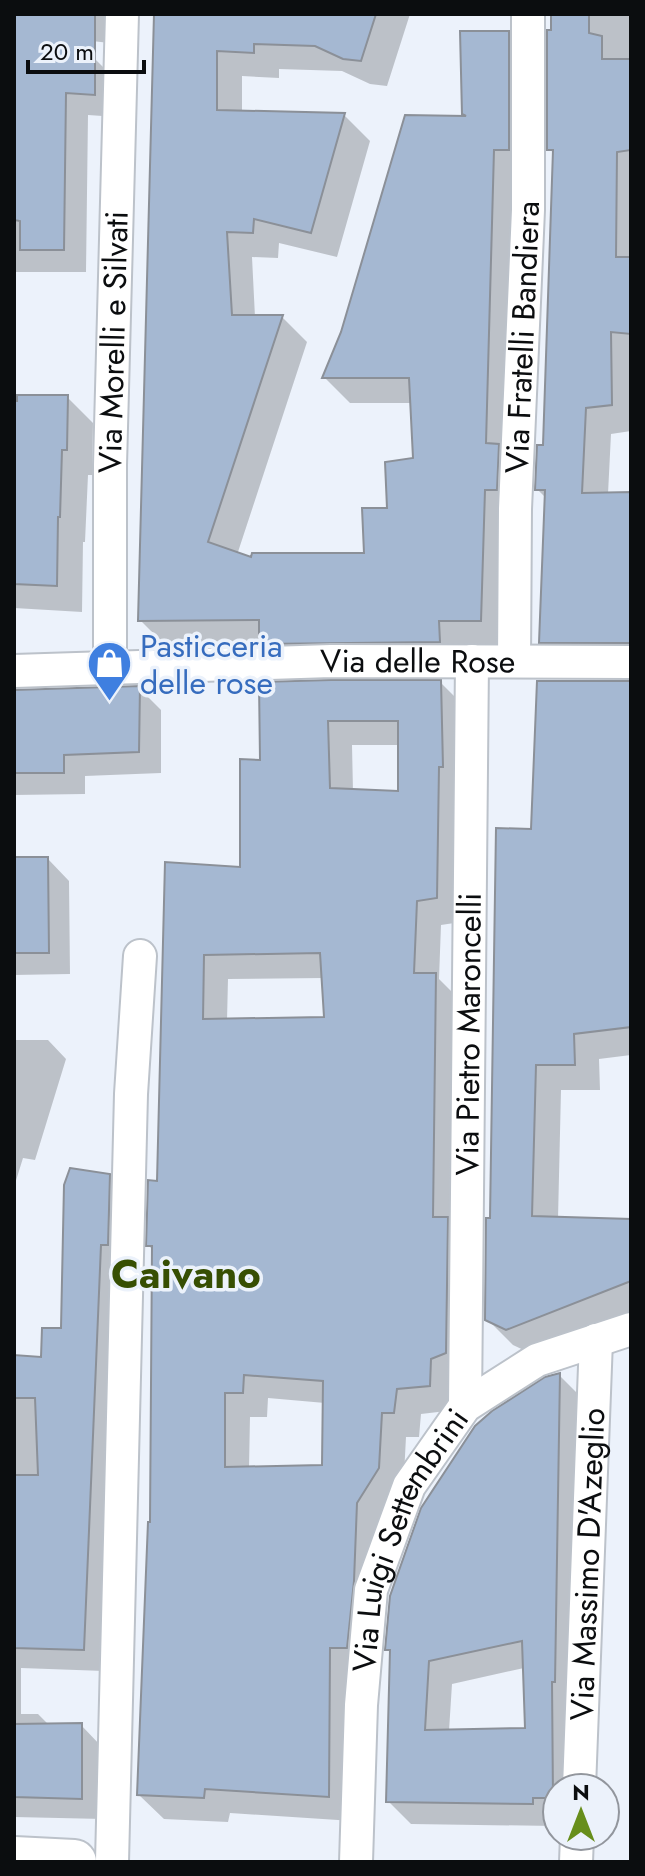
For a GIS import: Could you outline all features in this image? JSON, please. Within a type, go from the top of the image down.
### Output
[{"type":"main road","points":[[14,1859],[74,1862]]},
{"type":"street","name":"Via Morelli e Silvati","points":[[110,670],[110,449],[122,14]]},
{"type":"street","name":"Via Fratelli Bandiera","points":[[514,661],[515,509],[528,210],[528,14]]},
{"type":"street","name":"Via delle Rose","points":[[14,671],[331,661],[631,662]]},
{"type":"street","name":"Via Pietro Maroncelli","points":[[465,1406],[472,661]]},
{"type":"street","points":[[112,1862],[131,1094],[140,956]]},
{"type":"street","name":"Via Luigi Settembrini","points":[[356,1862],[361,1705],[371,1590],[409,1486],[465,1406],[537,1360],[631,1329]]},
{"type":"street","name":"Via Massimo D'Azeglio","points":[[580,1772],[596,1340]]},
{"type":"building","points":[[14,14],[95,14],[95,95],[66,93],[64,250],[20,250],[20,221],[14,220]]},
{"type":"building","points":[[154,14],[376,14],[361,61],[343,59],[315,46],[254,44],[254,53],[217,51],[217,110],[345,113],[311,233],[254,219],[253,233],[227,232],[232,315],[283,315],[208,542],[251,557],[252,553],[364,553],[362,508],[387,508],[385,462],[413,458],[409,378],[322,378],[341,332],[405,115],[466,116],[462,114],[460,31],[509,31],[509,150],[494,150],[486,443],[499,444],[497,490],[485,490],[481,621],[439,621],[440,642],[259,644],[259,620],[138,621]]},
{"type":"building","points":[[551,14],[589,14],[589,33],[602,36],[602,59],[631,59],[631,150],[617,152],[616,257],[631,257],[631,334],[611,332],[612,405],[586,408],[582,493],[631,492],[631,643],[539,643],[545,490],[535,490],[537,445],[543,445],[553,150],[547,150],[547,30],[551,30]]},
{"type":"building","points":[[17,395],[68,395],[67,450],[62,450],[58,517],[57,586],[14,584],[14,401],[17,401]]},
{"type":"building","points":[[441,680],[443,767],[439,767],[437,898],[417,901],[414,973],[436,973],[433,1217],[448,1217],[446,1353],[431,1359],[430,1386],[397,1389],[394,1413],[382,1413],[379,1468],[357,1503],[347,1648],[330,1648],[329,1797],[205,1789],[204,1798],[137,1795],[150,1522],[152,1246],[146,1246],[148,1180],[157,1181],[165,862],[240,867],[240,759],[260,760],[259,682]],"holes":[[[328,721],[398,721],[398,791],[330,788]],[[320,953],[324,1017],[203,1019],[204,955]],[[244,1375],[323,1381],[322,1465],[225,1467],[225,1393],[243,1393]]]},
{"type":"building","points":[[537,681],[631,681],[631,1027],[574,1034],[575,1065],[536,1065],[532,1216],[631,1219],[631,1281],[506,1330],[485,1320],[486,1218],[490,1218],[496,828],[531,829]]},
{"type":"building","points":[[140,686],[139,752],[64,755],[64,773],[14,773],[14,690]]},
{"type":"building","points":[[14,857],[48,857],[49,953],[14,953]]},
{"type":"building","points":[[70,1168],[110,1174],[108,1245],[101,1245],[84,1650],[14,1648],[14,1475],[38,1475],[35,1398],[14,1398],[14,1355],[41,1357],[42,1328],[61,1328],[64,1185]]},
{"type":"building","points":[[560,1373],[555,1682],[552,1682],[553,1772],[541,1772],[541,1798],[533,1798],[533,1804],[386,1802],[390,1650],[385,1650],[390,1596],[421,1508],[475,1426],[492,1411],[545,1377]],"holes":[[[522,1641],[525,1728],[425,1730],[429,1661]]]},
{"type":"building","points":[[82,1723],[82,1799],[14,1797],[14,1724]]},
{"type":"place","name":"Pasticceria delle rose","points":[[109,703]]},
{"type":"district","name":"Caivano","points":[[186,1274]]}]
